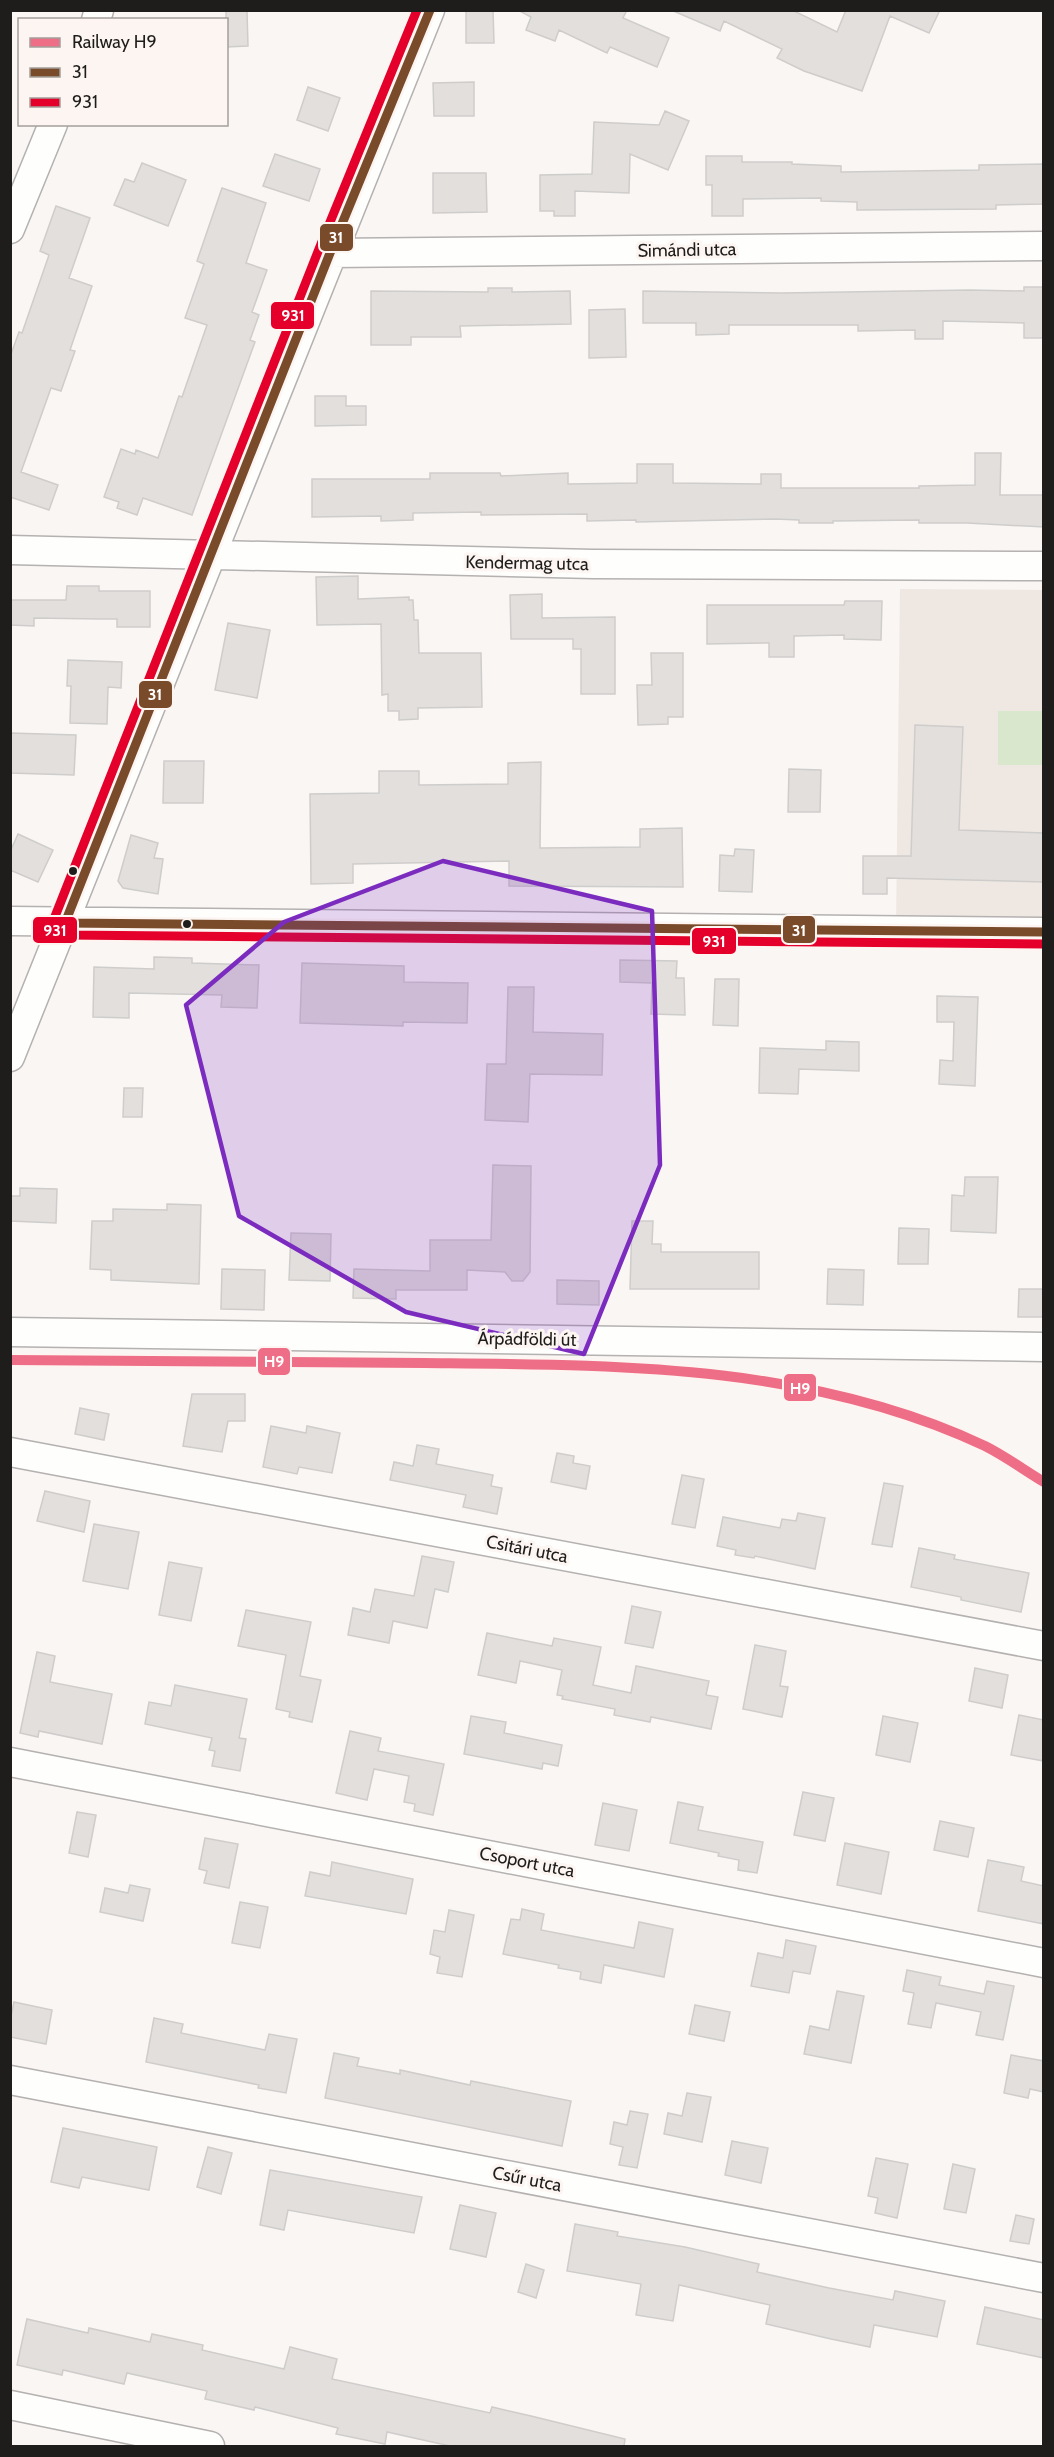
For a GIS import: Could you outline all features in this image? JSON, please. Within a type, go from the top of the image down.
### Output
[{"type":"street","points":[[10,1056],[65,923],[330,253],[430,10]]},
{"type":"street","points":[[10,229],[52,126]]},
{"type":"street","name":"Simándi utca","points":[[330,253],[1044,246]]},
{"type":"street","name":"Kendermag utca","points":[[10,550],[593,564],[1044,566]]},
{"type":"street","points":[[10,921],[1044,932]]},
{"type":"street","name":"Árpádföldi út","points":[[10,1332],[1044,1347]]},
{"type":"street","name":"Csitári utca","points":[[10,1452],[1044,1646]]},
{"type":"street","name":"Csoport utca","points":[[10,1762],[1044,1963]]},
{"type":"street","name":"Csűr utca","points":[[10,2080],[1044,2278]]},
{"type":"street","points":[[10,2405],[210,2446]]},
{"type":"highlighted area","points":[[443,861],[652,911],[660,1165],[584,1354],[406,1312],[239,1216],[186,1005],[284,922]]},
{"type":"shaded area","points":[[900,589],[1043,590],[1043,927],[896,926]]},
{"type":"green space","points":[[998,711],[1043,711],[1043,765],[998,765]]},
{"type":"building","points":[[226,10],[247,10],[248,46],[228,47],[228,18],[226,18]]},
{"type":"building","points":[[466,10],[493,10],[494,43],[466,43]]},
{"type":"building","points":[[518,10],[627,10],[623,18],[669,38],[657,67],[610,47],[607,53],[559,30],[555,41],[526,30],[531,17]]},
{"type":"building","points":[[671,10],[792,10],[837,32],[846,10],[940,10],[929,33],[890,16],[862,91],[804,71],[777,58],[782,49],[724,21],[720,31]]},
{"type":"building","points":[[474,82],[474,116],[434,116],[433,83]]},
{"type":"building","points":[[308,87],[340,98],[328,131],[297,120]]},
{"type":"building","points":[[665,111],[689,121],[668,170],[630,154],[629,193],[575,191],[575,216],[554,216],[554,211],[540,211],[540,175],[592,174],[594,122],[659,125]]},
{"type":"building","points":[[275,154],[320,169],[309,201],[263,186]]},
{"type":"building","points":[[706,156],[742,156],[742,162],[792,162],[792,164],[841,166],[841,172],[979,170],[979,165],[1044,164],[1044,204],[996,205],[996,209],[857,210],[857,202],[821,201],[821,198],[743,199],[743,216],[712,216],[712,185],[706,185]]},
{"type":"building","points":[[142,163],[186,180],[168,226],[114,205],[125,179],[134,182]]},
{"type":"building","points":[[433,173],[486,173],[487,212],[433,213]]},
{"type":"building","points":[[222,188],[266,203],[246,263],[267,270],[252,312],[259,315],[250,340],[255,342],[192,515],[143,498],[137,515],[117,508],[119,502],[104,497],[121,449],[135,454],[136,450],[158,458],[179,396],[182,397],[207,325],[185,318],[204,264],[197,261]]},
{"type":"building","points":[[56,206],[90,218],[69,278],[92,286],[70,350],[75,351],[61,391],[51,388],[21,472],[58,485],[49,510],[10,497],[10,357],[19,332],[22,333],[49,255],[40,251]]},
{"type":"building","points":[[1024,287],[1044,287],[1044,338],[1024,338],[1024,323],[943,321],[943,339],[915,339],[915,330],[858,331],[858,325],[729,325],[729,334],[696,335],[696,323],[643,323],[643,291],[782,293],[1024,291]]},
{"type":"building","points":[[488,288],[512,288],[512,292],[570,291],[571,324],[460,326],[461,337],[411,337],[411,345],[371,345],[371,291],[488,292]]},
{"type":"building","points":[[625,309],[626,357],[589,358],[589,310]]},
{"type":"building","points":[[315,396],[346,396],[346,406],[366,406],[366,425],[315,426]]},
{"type":"building","points":[[975,453],[1001,453],[1000,495],[1044,495],[1044,527],[919,523],[919,520],[833,521],[833,523],[799,523],[799,520],[775,519],[587,521],[587,514],[481,515],[481,512],[413,513],[413,520],[381,521],[381,516],[312,517],[312,479],[430,479],[430,473],[500,473],[501,476],[568,473],[568,484],[637,483],[637,464],[673,464],[673,483],[761,484],[761,474],[781,474],[781,488],[919,488],[919,486],[975,485]]},
{"type":"building","points":[[358,576],[358,599],[409,597],[409,600],[413,600],[414,620],[418,620],[419,653],[481,653],[482,707],[418,708],[418,719],[399,720],[399,711],[388,711],[388,694],[382,695],[381,624],[317,625],[316,577]]},
{"type":"building","points":[[67,586],[99,586],[99,591],[150,591],[150,627],[117,627],[117,619],[34,618],[34,626],[10,625],[10,600],[66,600]]},
{"type":"building","points":[[542,594],[542,618],[615,617],[615,694],[581,694],[581,649],[573,649],[573,639],[511,639],[510,595]]},
{"type":"building","points":[[845,601],[882,601],[881,640],[844,639],[844,635],[794,636],[794,657],[769,657],[769,643],[707,644],[707,605],[844,605]]},
{"type":"building","points":[[228,623],[270,630],[257,698],[215,690]]},
{"type":"building","points":[[651,653],[683,653],[683,717],[668,717],[668,724],[638,725],[637,685],[652,685]]},
{"type":"building","points":[[68,660],[122,662],[121,688],[108,687],[107,724],[70,723],[71,686],[67,686]]},
{"type":"building","points":[[915,725],[963,727],[959,830],[1044,833],[1044,882],[887,878],[887,894],[863,894],[863,856],[911,856]]},
{"type":"building","points":[[10,733],[76,735],[74,775],[10,773]]},
{"type":"building","points":[[164,761],[204,761],[203,803],[163,803]]},
{"type":"building","points":[[541,762],[540,848],[640,847],[640,829],[682,828],[683,887],[509,886],[509,861],[353,864],[353,883],[311,884],[310,794],[379,793],[379,771],[419,771],[419,785],[508,784],[508,763]]},
{"type":"building","points":[[789,769],[821,770],[820,812],[788,812]]},
{"type":"building","points":[[18,834],[53,850],[38,882],[10,870],[10,852]]},
{"type":"building","points":[[131,835],[158,843],[154,858],[163,859],[158,894],[123,888],[118,881]]},
{"type":"building","points":[[735,849],[754,850],[752,892],[719,891],[720,855],[734,856]]},
{"type":"building","points":[[154,957],[192,958],[192,963],[259,965],[257,1008],[221,1007],[222,995],[129,993],[129,1018],[93,1017],[94,967],[154,969]]},
{"type":"building","points":[[620,960],[677,961],[676,978],[684,978],[685,1015],[651,1014],[652,983],[620,982]]},
{"type":"building","points":[[302,963],[404,966],[404,982],[468,983],[467,1023],[403,1022],[403,1026],[300,1023]]},
{"type":"building","points":[[715,979],[739,979],[738,1026],[713,1025]]},
{"type":"building","points":[[508,987],[534,987],[533,1032],[603,1034],[602,1075],[530,1074],[528,1122],[485,1120],[487,1064],[506,1064]]},
{"type":"building","points":[[937,996],[978,997],[975,1086],[939,1084],[940,1060],[953,1061],[954,1022],[937,1022]]},
{"type":"building","points":[[826,1041],[859,1042],[859,1071],[799,1069],[798,1094],[759,1093],[760,1048],[826,1050]]},
{"type":"building","points":[[124,1088],[143,1088],[142,1117],[123,1117]]},
{"type":"building","points":[[493,1165],[531,1166],[530,1272],[523,1281],[512,1281],[505,1272],[467,1270],[467,1290],[396,1290],[396,1299],[353,1298],[354,1269],[430,1271],[430,1240],[491,1240]]},
{"type":"building","points":[[965,1177],[998,1177],[996,1233],[951,1231],[952,1195],[964,1196]]},
{"type":"building","points":[[20,1188],[57,1189],[56,1223],[10,1221],[10,1196],[20,1196]]},
{"type":"building","points":[[167,1204],[201,1205],[199,1284],[111,1280],[111,1270],[90,1269],[92,1221],[113,1221],[113,1209],[167,1210]]},
{"type":"building","points":[[632,1221],[653,1221],[652,1244],[661,1244],[661,1252],[759,1252],[759,1289],[630,1289]]},
{"type":"building","points":[[899,1228],[929,1229],[928,1264],[898,1264]]},
{"type":"building","points":[[291,1233],[331,1234],[330,1281],[289,1280]]},
{"type":"building","points":[[222,1269],[265,1270],[264,1310],[221,1309]]},
{"type":"building","points":[[828,1269],[864,1270],[863,1305],[827,1304]]},
{"type":"building","points":[[557,1280],[599,1281],[599,1305],[557,1304]]},
{"type":"building","points":[[1019,1289],[1044,1289],[1044,1317],[1018,1317]]},
{"type":"building","points":[[192,1394],[245,1394],[245,1421],[228,1421],[222,1452],[183,1446]]},
{"type":"building","points":[[80,1408],[109,1414],[104,1440],[75,1434]]},
{"type":"building","points":[[271,1426],[306,1433],[307,1426],[340,1433],[332,1473],[299,1467],[297,1474],[263,1467]]},
{"type":"building","points":[[417,1445],[439,1449],[436,1464],[493,1475],[491,1486],[502,1488],[497,1514],[463,1507],[466,1495],[390,1480],[394,1462],[413,1466]]},
{"type":"building","points":[[557,1453],[574,1456],[573,1463],[590,1466],[586,1489],[551,1482]]},
{"type":"building","points":[[682,1475],[704,1479],[695,1528],[672,1524]]},
{"type":"building","points":[[884,1483],[903,1486],[892,1547],[872,1544]]},
{"type":"building","points":[[45,1491],[90,1501],[84,1532],[37,1521]]},
{"type":"building","points":[[798,1513],[825,1518],[815,1569],[755,1556],[754,1558],[735,1555],[736,1550],[717,1546],[723,1517],[780,1528],[782,1519],[796,1521]]},
{"type":"building","points":[[94,1524],[139,1532],[128,1589],[83,1581]]},
{"type":"building","points":[[919,1548],[955,1555],[954,1559],[1029,1573],[1021,1612],[911,1587]]},
{"type":"building","points":[[422,1556],[454,1562],[448,1592],[435,1589],[427,1628],[393,1621],[389,1643],[348,1635],[353,1608],[370,1612],[375,1589],[414,1596]]},
{"type":"building","points":[[169,1562],[202,1568],[191,1621],[159,1615]]},
{"type":"building","points":[[632,1606],[661,1612],[653,1648],[625,1643]]},
{"type":"building","points":[[246,1610],[311,1622],[300,1676],[321,1680],[312,1722],[289,1717],[290,1712],[276,1709],[286,1655],[238,1646]]},
{"type":"building","points":[[487,1633],[552,1646],[554,1638],[601,1647],[593,1685],[631,1693],[636,1666],[709,1681],[706,1695],[718,1697],[711,1729],[651,1717],[650,1722],[614,1715],[615,1709],[562,1699],[563,1696],[557,1695],[562,1670],[520,1661],[516,1683],[478,1675]]},
{"type":"building","points":[[755,1645],[786,1651],[780,1686],[788,1687],[782,1717],[743,1709]]},
{"type":"building","points":[[37,1652],[55,1656],[50,1682],[112,1694],[102,1744],[39,1731],[38,1737],[20,1733]]},
{"type":"building","points":[[975,1668],[1008,1675],[1002,1708],[969,1701]]},
{"type":"building","points":[[175,1685],[247,1699],[239,1738],[246,1739],[240,1771],[212,1766],[215,1751],[209,1750],[212,1738],[145,1724],[149,1702],[171,1706]]},
{"type":"building","points":[[1019,1715],[1044,1720],[1044,1761],[1011,1755]]},
{"type":"building","points":[[471,1716],[506,1722],[504,1733],[562,1745],[558,1766],[543,1763],[542,1769],[464,1754]]},
{"type":"building","points":[[883,1716],[918,1723],[910,1762],[876,1755]]},
{"type":"building","points":[[350,1731],[381,1738],[378,1751],[444,1764],[433,1815],[414,1811],[415,1804],[404,1802],[409,1776],[374,1769],[367,1800],[336,1793]]},
{"type":"building","points":[[803,1792],[834,1798],[825,1841],[794,1835]]},
{"type":"building","points":[[678,1802],[703,1807],[698,1830],[763,1842],[757,1873],[738,1870],[739,1860],[718,1856],[719,1853],[670,1843]]},
{"type":"building","points":[[603,1803],[637,1810],[629,1851],[595,1845]]},
{"type":"building","points":[[77,1812],[96,1815],[88,1857],[69,1853]]},
{"type":"building","points":[[940,1821],[974,1828],[968,1857],[934,1850]]},
{"type":"building","points":[[205,1838],[238,1844],[229,1888],[204,1883],[207,1871],[199,1869]]},
{"type":"building","points":[[845,1843],[889,1852],[881,1894],[837,1885]]},
{"type":"building","points":[[988,1860],[1024,1867],[1021,1881],[1044,1886],[1044,1924],[978,1911]]},
{"type":"building","points":[[332,1862],[413,1879],[406,1914],[305,1896],[310,1872],[330,1876]]},
{"type":"building","points":[[130,1885],[150,1889],[143,1921],[100,1912],[105,1888],[128,1893]]},
{"type":"building","points":[[240,1902],[268,1907],[260,1948],[232,1943]]},
{"type":"building","points":[[522,1909],[544,1914],[541,1930],[634,1948],[639,1922],[673,1929],[664,1977],[604,1965],[601,1983],[580,1979],[581,1972],[558,1968],[559,1965],[503,1954],[511,1919],[520,1920]]},
{"type":"building","points":[[449,1910],[474,1915],[462,1977],[437,1973],[440,1957],[430,1954],[434,1930],[445,1932]]},
{"type":"building","points":[[786,1940],[816,1946],[810,1974],[793,1971],[789,1993],[751,1986],[758,1953],[783,1958]]},
{"type":"building","points":[[907,1970],[941,1977],[939,1985],[984,1994],[987,1981],[1014,1986],[1003,2040],[976,2035],[981,2012],[936,2003],[931,2028],[908,2024],[914,1993],[903,1991]]},
{"type":"building","points":[[837,1991],[864,1996],[851,2063],[804,2054],[810,2026],[829,2030]]},
{"type":"building","points":[[14,2002],[52,2010],[46,2044],[10,2037],[10,2021]]},
{"type":"building","points":[[695,2005],[730,2012],[724,2041],[689,2034]]},
{"type":"building","points":[[154,2018],[183,2024],[181,2033],[265,2050],[269,2034],[297,2039],[286,2093],[258,2088],[259,2085],[146,2062]]},
{"type":"building","points":[[334,2053],[359,2058],[357,2066],[400,2074],[400,2070],[470,2085],[471,2081],[571,2101],[562,2146],[325,2098]]},
{"type":"building","points":[[1011,2055],[1044,2061],[1044,2092],[1030,2089],[1028,2098],[1004,2093]]},
{"type":"building","points":[[687,2093],[711,2097],[702,2142],[664,2134],[668,2113],[682,2116]]},
{"type":"building","points":[[630,2111],[648,2114],[637,2168],[619,2165],[623,2147],[610,2144],[614,2122],[627,2125]]},
{"type":"building","points":[[63,2128],[157,2147],[149,2190],[82,2177],[79,2188],[51,2182]]},
{"type":"building","points":[[732,2141],[768,2148],[761,2183],[725,2175]]},
{"type":"building","points":[[208,2147],[232,2153],[221,2194],[197,2187]]},
{"type":"building","points":[[876,2158],[908,2164],[897,2218],[875,2213],[878,2198],[868,2196]]},
{"type":"building","points":[[953,2164],[975,2169],[966,2213],[944,2209]]},
{"type":"building","points":[[270,2170],[422,2197],[414,2233],[288,2210],[284,2230],[260,2225]]},
{"type":"building","points":[[460,2205],[496,2213],[486,2257],[450,2249]]},
{"type":"building","points":[[1016,2215],[1034,2219],[1029,2244],[1010,2241]]},
{"type":"building","points":[[575,2224],[618,2232],[617,2236],[685,2247],[759,2264],[757,2272],[829,2288],[893,2300],[895,2291],[945,2301],[937,2337],[874,2325],[870,2347],[766,2324],[770,2305],[679,2285],[673,2321],[636,2315],[641,2284],[567,2271]]},
{"type":"building","points":[[526,2264],[544,2270],[536,2298],[518,2292]]},
{"type":"building","points":[[985,2307],[1044,2320],[1044,2358],[977,2344]]},
{"type":"building","points":[[27,2319],[88,2333],[89,2328],[150,2342],[152,2334],[203,2345],[202,2350],[284,2369],[290,2347],[337,2359],[332,2379],[490,2413],[492,2407],[625,2439],[624,2446],[450,2446],[387,2432],[385,2444],[336,2434],[338,2428],[255,2407],[254,2410],[205,2399],[207,2391],[127,2373],[124,2384],[63,2370],[62,2375],[17,2365]]},
{"type":"rail line","name":"H9","points":[[10,1360],[567,1365],[710,1374],[780,1384],[850,1398],[918,1419],[985,1446],[1044,1482]]},
{"type":"transit line","name":"931","points":[[417,10],[319,249],[54,919],[55,930],[65,935],[1044,944]]},
{"type":"transit line","name":"31","points":[[65,923],[330,253],[430,10]]},
{"type":"transit line","name":"31","points":[[65,923],[1044,932]]}]
